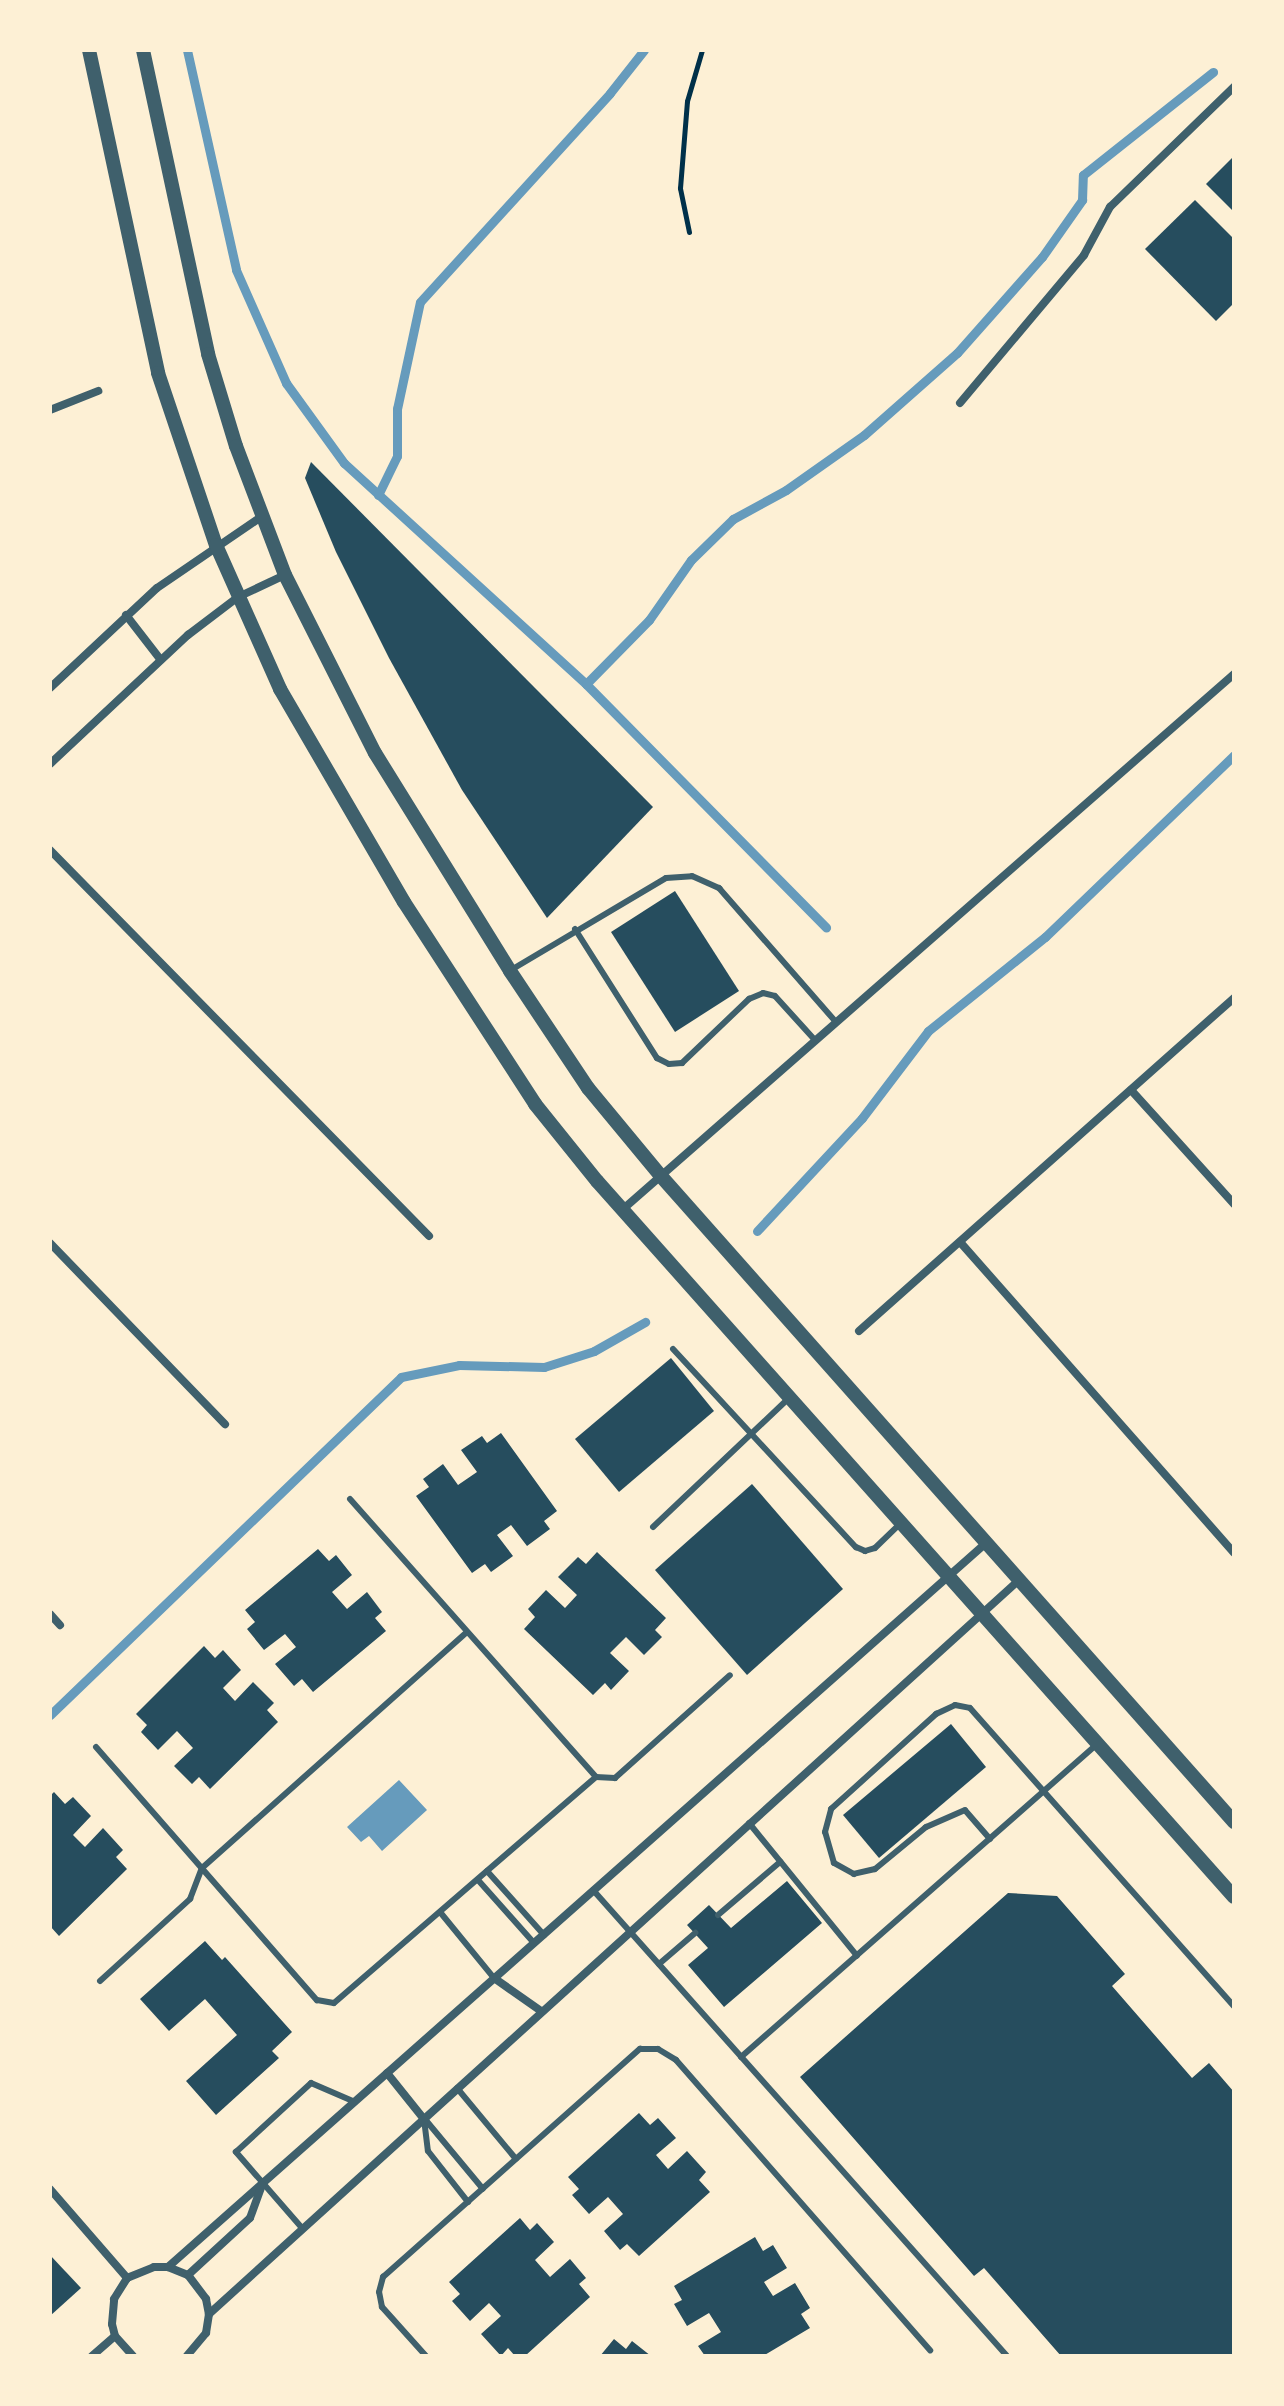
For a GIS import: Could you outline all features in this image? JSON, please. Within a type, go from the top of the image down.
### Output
[{"type":"street","points":[[89,50],[158,373],[216,545],[280,689],[404,902],[535,1104],[622,1210],[1234,1897]]},
{"type":"street","points":[[143,50],[208,354],[261,517],[285,575],[375,753],[510,971],[588,1088],[660,1175],[1234,1822]]},
{"type":"street","points":[[960,403],[1084,255],[1110,207],[1234,87]]},
{"type":"street","points":[[50,410],[98,391]]},
{"type":"street","points":[[50,688],[126,615],[216,545],[261,517]]},
{"type":"street","points":[[50,764],[160,659],[238,597],[285,575]]},
{"type":"street","points":[[126,615],[160,659]]},
{"type":"street","points":[[622,1210],[1234,674]]},
{"type":"street","points":[[50,850],[429,1236]]},
{"type":"street","points":[[859,1331],[1234,998]]},
{"type":"street","points":[[1131,1090],[1234,1204]]},
{"type":"street","points":[[960,1242],[1234,1553]]},
{"type":"street","points":[[50,1243],[225,1424]]},
{"type":"street","points":[[168,2267],[987,1542]]},
{"type":"street","points":[[209,2314],[629,1930],[1019,1580]]},
{"type":"street","points":[[50,1614],[60,1625]]},
{"type":"street","points":[[494,1978],[541,2011]]},
{"type":"street","points":[[387,2073],[423,2118]]},
{"type":"street","points":[[188,2275],[250,2218],[262,2184]]},
{"type":"street","points":[[50,2189],[127,2278]]},
{"type":"street","points":[[133,2356],[115,2336],[111,2312],[114,2299],[127,2278],[140,2271],[168,2267],[188,2275],[198,2285],[209,2314],[198,2353],[187,2356]]},
{"type":"street","points":[[92,2356],[115,2336]]},
{"type":"lane","points":[[510,971],[575,929],[666,878],[692,876],[719,888],[835,1021]]},
{"type":"lane","points":[[575,929],[657,1058],[669,1064],[682,1063],[749,999],[763,993],[775,996],[814,1039]]},
{"type":"lane","points":[[673,1349],[856,1547],[865,1551],[875,1548],[900,1524]]},
{"type":"lane","points":[[653,1527],[788,1399]]},
{"type":"lane","points":[[350,1499],[596,1777]]},
{"type":"lane","points":[[100,1981],[190,1899],[202,1868],[466,1633]]},
{"type":"lane","points":[[96,1747],[317,2000],[334,2003],[596,1777],[615,1778],[730,1675]]},
{"type":"lane","points":[[990,1839],[965,1810],[926,1827],[875,1869],[854,1874],[834,1863],[825,1832],[831,1809],[936,1714],[955,1705],[970,1708],[1234,2006]]},
{"type":"lane","points":[[741,2057],[1098,1744]]},
{"type":"lane","points":[[749,1823],[857,1956]]},
{"type":"lane","points":[[718,1915],[780,1862]]},
{"type":"lane","points":[[487,1871],[544,1935]]},
{"type":"lane","points":[[478,1880],[534,1943]]},
{"type":"lane","points":[[593,1890],[1007,2356]]},
{"type":"lane","points":[[440,1912],[494,1978]]},
{"type":"lane","points":[[659,1964],[695,1933]]},
{"type":"lane","points":[[426,2356],[382,2307],[379,2292],[383,2277],[640,2049],[658,2049],[676,2060],[930,2350]]},
{"type":"lane","points":[[302,2228],[236,2152],[311,2083],[355,2102]]},
{"type":"lane","points":[[456,2088],[516,2159]]},
{"type":"lane","points":[[423,2118],[483,2189]]},
{"type":"lane","points":[[423,2118],[428,2151],[468,2202]]},
{"type":"path","points":[[689,232],[680,188],[687,101],[702,50]]},
{"type":"water","points":[[399,1780],[427,1810],[382,1851],[369,1836],[361,1842],[347,1827]]},
{"type":"building","points":[[1234,156],[1234,212],[1206,184]]},
{"type":"building","points":[[1195,200],[1234,239],[1234,303],[1216,321],[1145,249]]},
{"type":"building","points":[[311,462],[653,807],[547,918],[462,790],[389,658],[336,552],[305,478]]},
{"type":"building","points":[[675,891],[739,991],[675,1032],[611,932]]},
{"type":"building","points":[[671,1358],[714,1411],[619,1492],[575,1439]]},
{"type":"building","points":[[501,1433],[557,1511],[544,1521],[550,1529],[527,1546],[511,1525],[497,1535],[513,1556],[491,1572],[485,1564],[472,1573],[416,1496],[429,1487],[423,1479],[443,1464],[458,1485],[477,1472],[461,1450],[482,1436],[487,1443]]},
{"type":"building","points":[[752,1484],[843,1589],[747,1675],[655,1570]]},
{"type":"building","points":[[318,1549],[329,1561],[336,1555],[352,1575],[332,1592],[347,1609],[367,1592],[382,1612],[375,1618],[386,1631],[313,1692],[302,1679],[294,1686],[275,1664],[296,1647],[285,1634],[264,1650],[247,1629],[255,1622],[245,1610]]},
{"type":"building","points":[[597,1552],[666,1618],[655,1630],[662,1637],[644,1655],[626,1637],[610,1653],[629,1671],[611,1690],[605,1683],[593,1695],[524,1629],[535,1617],[528,1609],[546,1590],[565,1608],[577,1595],[558,1577],[578,1557],[586,1564]]},
{"type":"building","points":[[204,1646],[215,1658],[223,1650],[241,1670],[223,1688],[235,1701],[253,1682],[274,1703],[267,1710],[278,1722],[210,1789],[199,1777],[192,1784],[174,1766],[193,1748],[177,1731],[158,1750],[141,1732],[147,1725],[136,1714]]},
{"type":"building","points":[[951,1724],[986,1767],[879,1858],[843,1815]]},
{"type":"building","points":[[54,1792],[65,1804],[73,1797],[91,1816],[73,1835],[85,1847],[103,1828],[123,1850],[116,1857],[127,1869],[59,1936],[50,1926],[50,1796]]},
{"type":"building","points":[[787,1881],[822,1923],[724,2007],[688,1965],[708,1948],[687,1925],[709,1905],[731,1928]]},
{"type":"building","points":[[1008,1893],[1057,1896],[1125,1974],[1112,1986],[1192,2078],[1209,2063],[1234,2092],[1234,2356],[1061,2356],[984,2268],[974,2276],[800,2077]]},
{"type":"building","points":[[205,1941],[222,1960],[225,1957],[292,2032],[272,2051],[279,2058],[216,2115],[186,2081],[237,2035],[205,1999],[169,2031],[140,1999]]},
{"type":"building","points":[[639,2113],[650,2125],[658,2118],[676,2138],[656,2155],[668,2169],[687,2151],[706,2172],[699,2180],[710,2192],[639,2256],[627,2244],[620,2250],[604,2231],[623,2214],[608,2197],[589,2214],[572,2195],[579,2189],[568,2177]]},
{"type":"building","points":[[520,2218],[530,2230],[537,2223],[554,2242],[535,2260],[550,2277],[570,2259],[586,2278],[579,2284],[590,2297],[525,2356],[515,2356],[508,2348],[501,2356],[481,2334],[501,2316],[489,2303],[470,2321],[452,2301],[460,2294],[449,2282]]},
{"type":"building","points":[[755,2237],[763,2251],[773,2245],[787,2268],[764,2282],[773,2296],[795,2283],[810,2308],[801,2314],[810,2328],[763,2356],[705,2356],[698,2346],[721,2332],[709,2313],[687,2326],[674,2304],[682,2300],[674,2286]]},
{"type":"building","points":[[50,2255],[81,2288],[50,2316]]},
{"type":"building","points":[[614,2339],[626,2349],[632,2341],[651,2356],[600,2356]]},
{"type":"waterway","points":[[187,50],[236,270],[286,383],[344,463],[586,684],[826,927]]},
{"type":"waterway","points":[[378,495],[397,456],[397,409],[420,302],[610,93],[644,50]]},
{"type":"waterway","points":[[586,684],[649,620],[691,560],[733,519],[786,490],[864,435],[957,353],[1042,257],[1082,200],[1083,175],[1213,72]]},
{"type":"waterway","points":[[757,1231],[862,1118],[928,1031],[1045,937],[1234,755]]},
{"type":"waterway","points":[[50,1715],[401,1377],[459,1365],[544,1367],[594,1351],[645,1322]]}]
